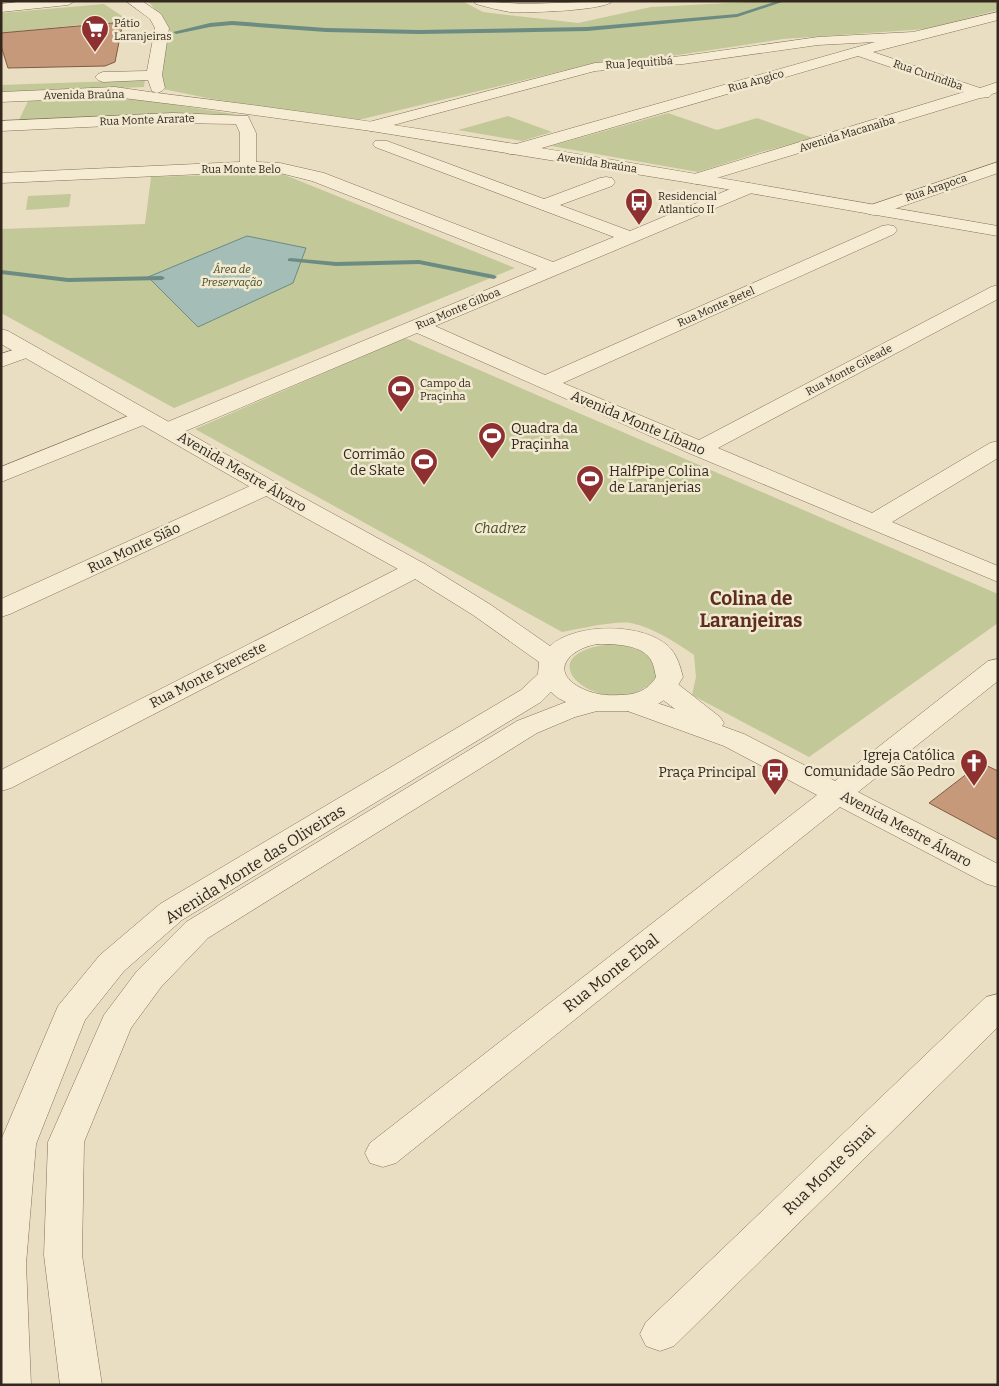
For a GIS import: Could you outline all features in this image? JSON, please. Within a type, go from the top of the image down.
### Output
[{"type":"street","points":[[1,8],[68,1]]},
{"type":"street","points":[[115,92],[156,82],[162,28],[156,17],[133,1]]},
{"type":"street","points":[[481,1],[540,9],[606,1]]},
{"type":"street","name":"Rua Angico","points":[[515,150],[913,36],[998,16]]},
{"type":"street","name":"Rua Jequitibá","points":[[371,126],[595,66],[682,60],[818,41],[913,36]]},
{"type":"street","name":"Rua Curindiba","points":[[859,52],[998,99]]},
{"type":"street","name":"Avenida Braúna","points":[[91,78],[156,82],[170,96],[196,102]]},
{"type":"street","name":"Avenida Macanaiba","points":[[697,179],[998,87]]},
{"type":"street","name":"Avenida Braúna","points":[[1,97],[115,92],[196,102],[371,126],[697,179],[998,231]]},
{"type":"street","name":"Rua Monte Ararate","points":[[1,126],[173,118],[242,118],[248,133],[248,167]]},
{"type":"street","points":[[381,144],[630,236]]},
{"type":"street","name":"Rua Monte Belo","points":[[1,178],[248,167],[280,168],[318,177],[553,269]]},
{"type":"street","name":"Rua Arapoca","points":[[874,210],[998,167]]},
{"type":"street","points":[[544,205],[606,182]]},
{"type":"street","name":"Rua Monte Gilboa","points":[[168,430],[748,188]]},
{"type":"street","name":"Rua Monte Betel","points":[[545,383],[888,230]]},
{"type":"street","name":"Rua Monte Gileade","points":[[699,449],[998,291]]},
{"type":"street","name":"Avenida Monte Líbano","points":[[418,326],[699,449],[998,574]]},
{"type":"street","name":"Avenida Mestre Álvaro","points":[[1,335],[267,487],[416,569],[482,610],[552,668]]},
{"type":"street","points":[[1,361],[28,350]]},
{"type":"street","points":[[1,475],[143,417]]},
{"type":"street","points":[[873,523],[998,448]]},
{"type":"street","name":"Rua Monte Sião","points":[[1,609],[267,487]]},
{"type":"street","name":"Rua Monte Evereste","points":[[1,782],[416,569]]},
{"type":"street","name":"Avenida Mestre Álvaro","points":[[482,610],[574,642]]},
{"type":"street","points":[[604,636],[629,638],[644,643],[656,650],[667,663],[670,673],[664,687],[647,698],[632,703],[609,705],[584,700],[560,688],[552,668],[559,652],[574,642],[604,636]]},
{"type":"street","name":"Rua Monte Ebal","points":[[383,1153],[998,667]]},
{"type":"street","name":"Avenida Monte das Oliveiras","points":[[10,1385],[6,1264],[18,1144],[70,1015],[112,963],[171,912],[522,701],[552,668]]},
{"type":"street","name":"Avenida Mestre Álvaro","points":[[664,687],[734,740]]},
{"type":"street","name":"Avenida Monte das Oliveiras","points":[[81,1385],[63,1255],[66,1142],[116,1024],[149,979],[197,930],[527,727],[565,711],[594,703]]},
{"type":"street","name":"Avenida Mestre Álvaro","points":[[632,703],[734,740],[998,877]]},
{"type":"street","name":"Rua Monte Sinai","points":[[660,1334],[998,1006]]},
{"type":"green space","points":[[148,1],[462,1],[483,12],[578,23],[651,7],[770,1],[998,1],[998,10],[926,29],[783,39],[665,57],[599,62],[354,121],[207,98],[163,89],[166,23]]},
{"type":"green space","points":[[104,4],[128,20],[1,33],[1,13]]},
{"type":"green space","points":[[145,80],[144,87],[1,93],[1,85]]},
{"type":"green space","points":[[125,97],[253,117],[190,115],[19,120],[28,101]]},
{"type":"green space","points":[[668,113],[717,130],[757,118],[813,138],[698,172],[551,146]]},
{"type":"green space","points":[[508,116],[552,132],[522,141],[458,130]]},
{"type":"green space","name":"Área de Preservação","points":[[280,173],[515,268],[174,408],[1,313],[1,229],[145,224],[151,177]]},
{"type":"green space","points":[[71,194],[69,207],[26,210],[28,196]]},
{"type":"green space","name":"Chadrez","points":[[405,338],[998,594],[998,623],[809,757],[692,695],[696,677],[694,655],[664,636],[640,625],[625,622],[562,632],[195,429]]},
{"type":"green space","points":[[611,644],[630,647],[646,654],[656,663],[656,678],[637,692],[617,696],[597,693],[581,684],[571,673],[571,661],[583,651]]},
{"type":"water","points":[[247,236],[306,248],[293,283],[198,327],[148,277]]},
{"type":"building","name":"Pátio Laranjeiras","points":[[123,22],[115,62],[105,66],[8,68],[1,46],[1,33]]},
{"type":"building","name":"Igreja Católica Comunidade São Pedro","points":[[981,763],[998,771],[998,840],[929,803]]},
{"type":"waterway","points":[[176,32],[210,25],[232,23],[326,30],[419,32],[587,29],[737,15],[783,1]]},
{"type":"waterway","points":[[290,260],[336,264],[419,262],[494,277]]},
{"type":"waterway","points":[[1,272],[68,280],[162,278]]},
{"type":"place","name":"Pátio Laranjeiras","points":[[95,53]]},
{"type":"place","name":"Residencial Atlantico II","points":[[639,226]]},
{"type":"place","name":"Campo da Praçinha","points":[[401,413]]},
{"type":"place","name":"Quadra da Praçinha","points":[[492,460]]},
{"type":"place","name":"Corrimão de Skate","points":[[424,486]]},
{"type":"place","name":"HalfPipe Colina de Laranjerias","points":[[590,503]]},
{"type":"place","name":"Igreja Católica Comunidade São Pedro","points":[[974,787]]},
{"type":"place","name":"Praça Principal","points":[[775,796]]},
{"type":"district","name":"Colina de Laranjeiras","points":[[751,609]]}]
